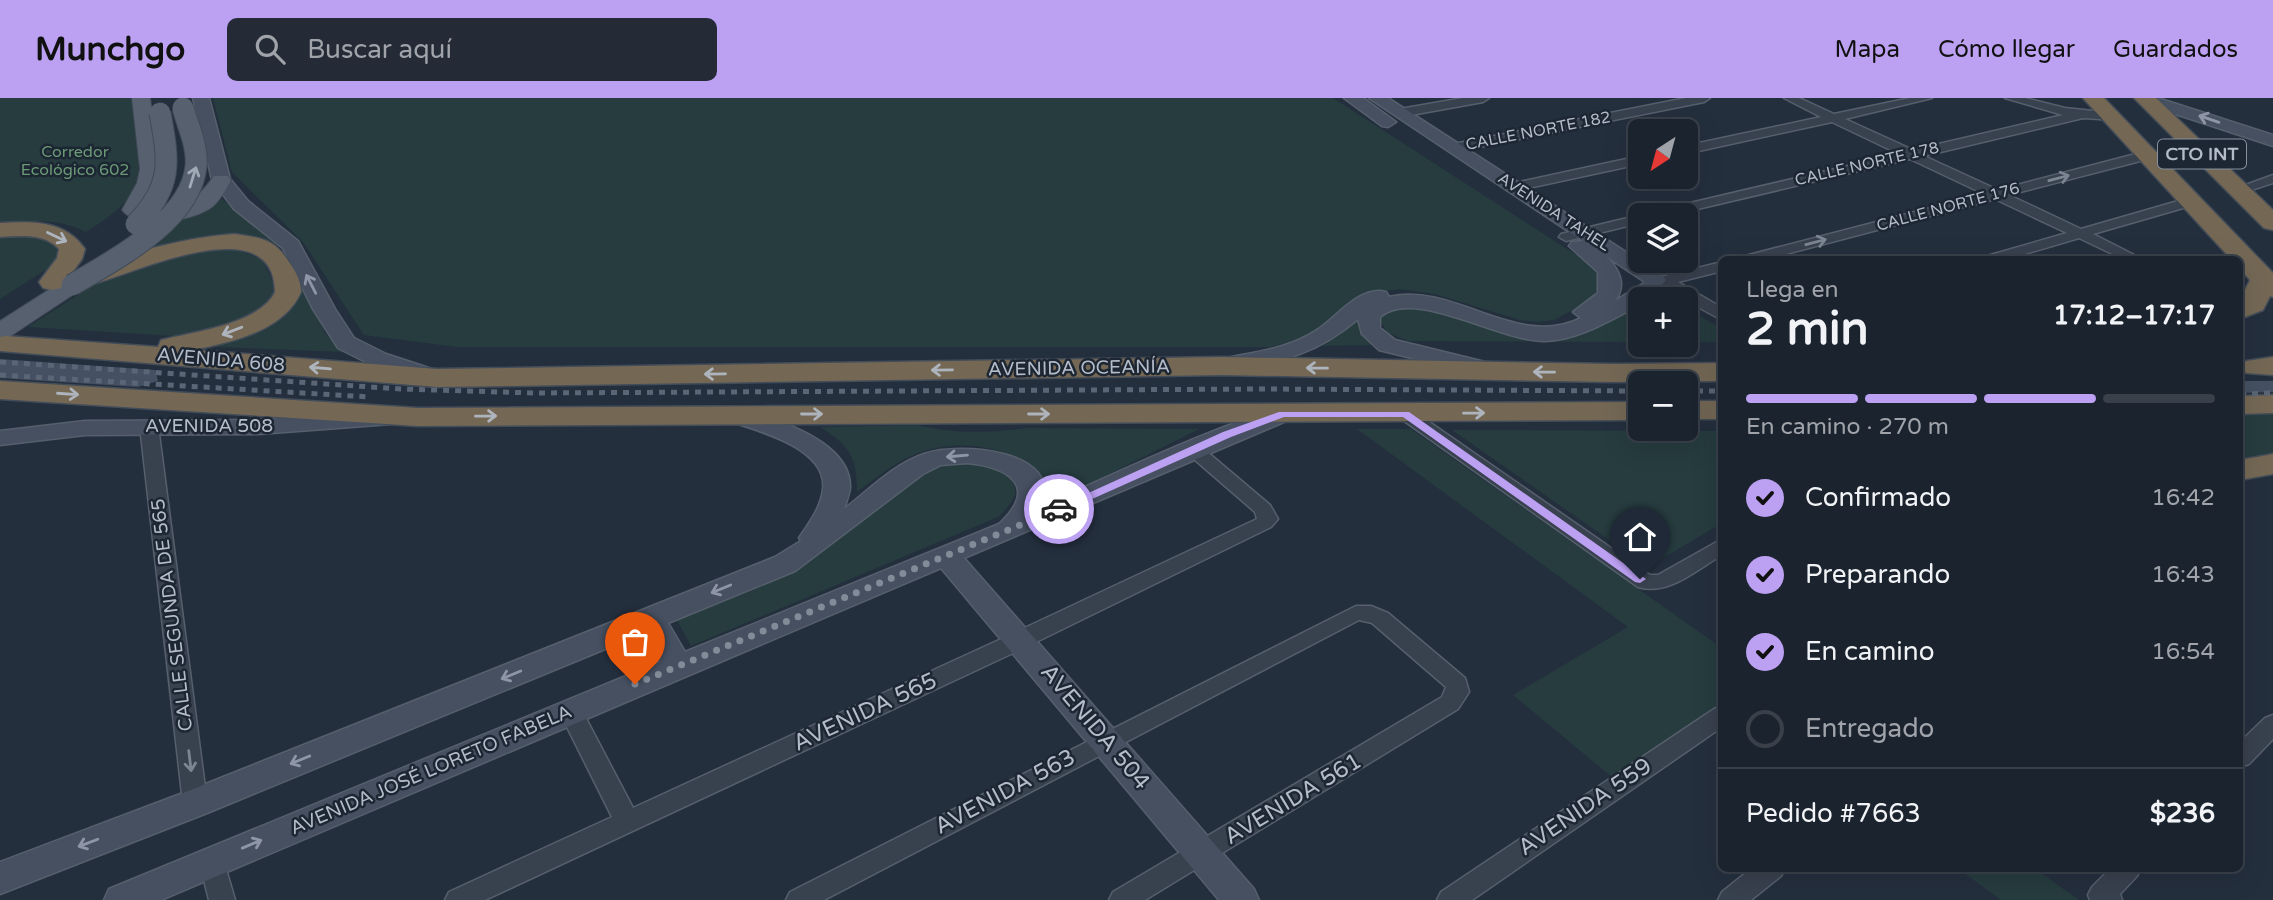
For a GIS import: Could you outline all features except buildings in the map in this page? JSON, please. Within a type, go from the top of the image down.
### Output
[{"type":"highway","name":"CTO INT","points":[[2145,98],[2269,216]]},
{"type":"highway","name":"CTO INT","points":[[2086,106],[2112,117],[2269,284]]},
{"type":"highway","points":[[0,230],[42,231],[59,235],[68,241],[72,249],[62,284]]},
{"type":"highway","points":[[62,284],[132,260],[196,245],[240,243],[265,248],[281,271],[288,288],[286,298],[277,308],[251,323],[212,338],[183,344],[99,351]]},
{"type":"highway","points":[[2243,309],[2253,304],[2269,284]]},
{"type":"highway","name":"AVENIDA 608","points":[[3,338],[99,351],[437,378]]},
{"type":"highway","points":[[1612,373],[1650,358],[1718,355]]},
{"type":"highway","name":"AVENIDA OCEANÍA","points":[[437,378],[1222,366],[1496,372],[1718,372]]},
{"type":"highway","points":[[0,390],[418,416],[1628,411]]},
{"type":"highway","points":[[2243,405],[2273,404]]},
{"type":"highway","points":[[2243,469],[2273,464]]},
{"type":"highway","points":[[2243,490],[2273,485]]},
{"type":"main road","points":[[141,98],[150,169],[147,183],[133,210],[141,214],[156,215],[192,209],[208,200],[220,180]]},
{"type":"main road","points":[[2145,98],[2273,141]]},
{"type":"main road","points":[[186,101],[220,180],[241,205],[291,245],[324,309],[346,343],[378,359],[437,378]]},
{"type":"main road","points":[[0,314],[62,284],[165,221],[186,197],[196,169],[186,101]]},
{"type":"main road","points":[[3,338],[62,284],[133,226],[162,194],[169,171],[158,106]]},
{"type":"main road","name":"AVENIDA TAHEL","points":[[1576,235],[1661,280]]},
{"type":"main road","name":"AVENIDA TAHEL","points":[[1222,366],[1294,350],[1316,340],[1367,300],[1382,295],[1409,294],[1438,298],[1522,326],[1560,324],[1601,303],[1608,296],[1612,282],[1607,268],[1576,235]]},
{"type":"main road","points":[[1496,372],[1387,345],[1374,338],[1367,330],[1366,321],[1369,314],[1378,307],[1404,301],[1420,302],[1520,332],[1554,334],[1571,331],[1639,296],[1661,280]]},
{"type":"main road","points":[[730,414],[788,432],[813,446],[831,464],[839,486],[832,512],[814,537],[785,564]]},
{"type":"main road","name":"AVENIDA JOSÉ LORETO FABELA","points":[[122,900],[212,860],[946,555],[1006,533],[1193,449],[1282,414]]},
{"type":"main road","name":"AVENIDA 508","points":[[0,438],[85,428],[258,427],[418,416]]},
{"type":"main road","points":[[785,564],[838,529],[915,467],[957,454],[1000,459],[1017,468],[1028,480],[1031,494],[1025,514],[1006,533]]},
{"type":"main road","name":"AVENIDA 504","points":[[946,555],[1241,900]]},
{"type":"main road","points":[[651,618],[678,667]]},
{"type":"street","name":"AVENIDA TAHEL","points":[[1352,98],[1576,235]]},
{"type":"street","name":"AVENIDA TAHEL","points":[[1377,98],[1515,187],[1576,235]]},
{"type":"street","points":[[1400,113],[1483,98]]},
{"type":"street","name":"CALLE NORTE 182","points":[[1454,148],[1704,98]]},
{"type":"street","points":[[1790,98],[2129,256]]},
{"type":"street","points":[[1698,147],[1926,98]]},
{"type":"street","points":[[2011,98],[2086,106]]},
{"type":"street","name":"CALLE NORTE 178","points":[[1698,205],[1908,154],[2086,106]]},
{"type":"street","name":"CALLE NORTE 176","points":[[1761,256],[2147,155]]},
{"type":"street","points":[[1515,187],[1628,163]]},
{"type":"street","points":[[2239,190],[2273,179]]},
{"type":"street","points":[[2003,256],[2192,201]]},
{"type":"street","points":[[1576,235],[1628,222]]},
{"type":"street","points":[[1661,280],[1718,267]]},
{"type":"street","name":"AVENIDA TAHEL","points":[[1661,280],[1718,313]]},
{"type":"street","points":[[1405,414],[1645,582],[1657,583],[1665,580],[1718,548]]},
{"type":"street","name":"CALLE SEGUNDA DE 565","points":[[149,426],[195,803]]},
{"type":"street","name":"AVENIDA 565","points":[[458,900],[1020,640],[1257,527],[1268,519],[1263,509],[1193,449]]},
{"type":"street","points":[[0,878],[195,803],[785,564]]},
{"type":"street","name":"AVENIDA 563","points":[[799,900],[1350,615],[1362,612],[1380,618],[1452,679],[1457,684],[1458,692]]},
{"type":"street","name":"AVENIDA 561","points":[[1122,900],[1450,703],[1458,692]]},
{"type":"street","points":[[571,711],[628,823]]},
{"type":"street","name":"AVENIDA 559","points":[[1450,900],[1718,717]]},
{"type":"street","points":[[2243,754],[2272,728]]},
{"type":"street","points":[[212,860],[222,900]]},
{"type":"street","points":[[1731,900],[1767,872]]},
{"type":"street","points":[[2105,897],[2125,872]]},
{"type":"green space","name":"Corredor Ecológico 602","points":[[0,98],[132,98],[139,169],[131,195],[113,213],[86,232],[55,222],[0,222]]},
{"type":"green space","points":[[213,98],[1333,98],[1595,267],[1602,275],[1604,287],[1595,298],[1554,320],[1537,322],[1520,320],[1435,294],[1400,289],[1362,294],[1316,334],[1271,347],[457,347],[364,335],[303,242],[232,172]]},
{"type":"green space","points":[[222,199],[281,246],[227,239],[173,244],[137,252],[178,220],[205,213]]},
{"type":"green space","points":[[0,234],[45,239],[58,247],[58,257],[50,267],[0,299]]},
{"type":"green space","points":[[235,249],[262,259],[276,288],[261,310],[233,324],[174,336],[28,327],[96,283],[193,250]]},
{"type":"green space","points":[[298,278],[325,333],[344,352],[195,346],[226,338]]},
{"type":"green space","points":[[1404,305],[1567,338],[1628,311],[1628,342],[1408,341],[1388,333],[1380,321],[1381,316]]},
{"type":"green space","points":[[1361,311],[1380,345],[1313,346]]},
{"type":"green space","points":[[1698,315],[1718,327],[1718,342],[1698,342]]},
{"type":"green space","points":[[2273,411],[2273,454],[2243,460],[2243,412]]},
{"type":"green space","points":[[917,425],[972,432],[1027,428],[1199,429],[1045,506],[1041,486],[1031,471],[1017,459],[999,451],[979,447],[939,447],[912,455],[857,492],[855,470],[849,453],[838,440],[820,427]]},
{"type":"green space","points":[[1357,429],[1411,429],[1718,645],[1718,708],[1612,777],[1513,695],[1628,627]]},
{"type":"green space","points":[[1452,430],[1628,431],[1628,441],[1698,441],[1698,431],[1718,431],[1718,525],[1648,567]]},
{"type":"green space","points":[[977,461],[999,471],[1013,482],[1014,497],[998,517],[691,646],[677,620],[775,577],[925,471],[941,464]]},
{"type":"green space","points":[[1962,872],[2040,872],[2079,900],[2001,900]]},
{"type":"railway","points":[[0,362],[401,389],[534,393],[1264,389],[1628,391]]},
{"type":"railway","points":[[0,375],[370,397]]},
{"type":"railway","points":[[1698,391],[1718,391]]},
{"type":"railway","points":[[2243,394],[2273,393]]},
{"type":"way so far","points":[[635,684],[1059,509]]},
{"type":"route","points":[[1059,509],[1227,434],[1282,414],[1405,414],[1640,579]]}]
